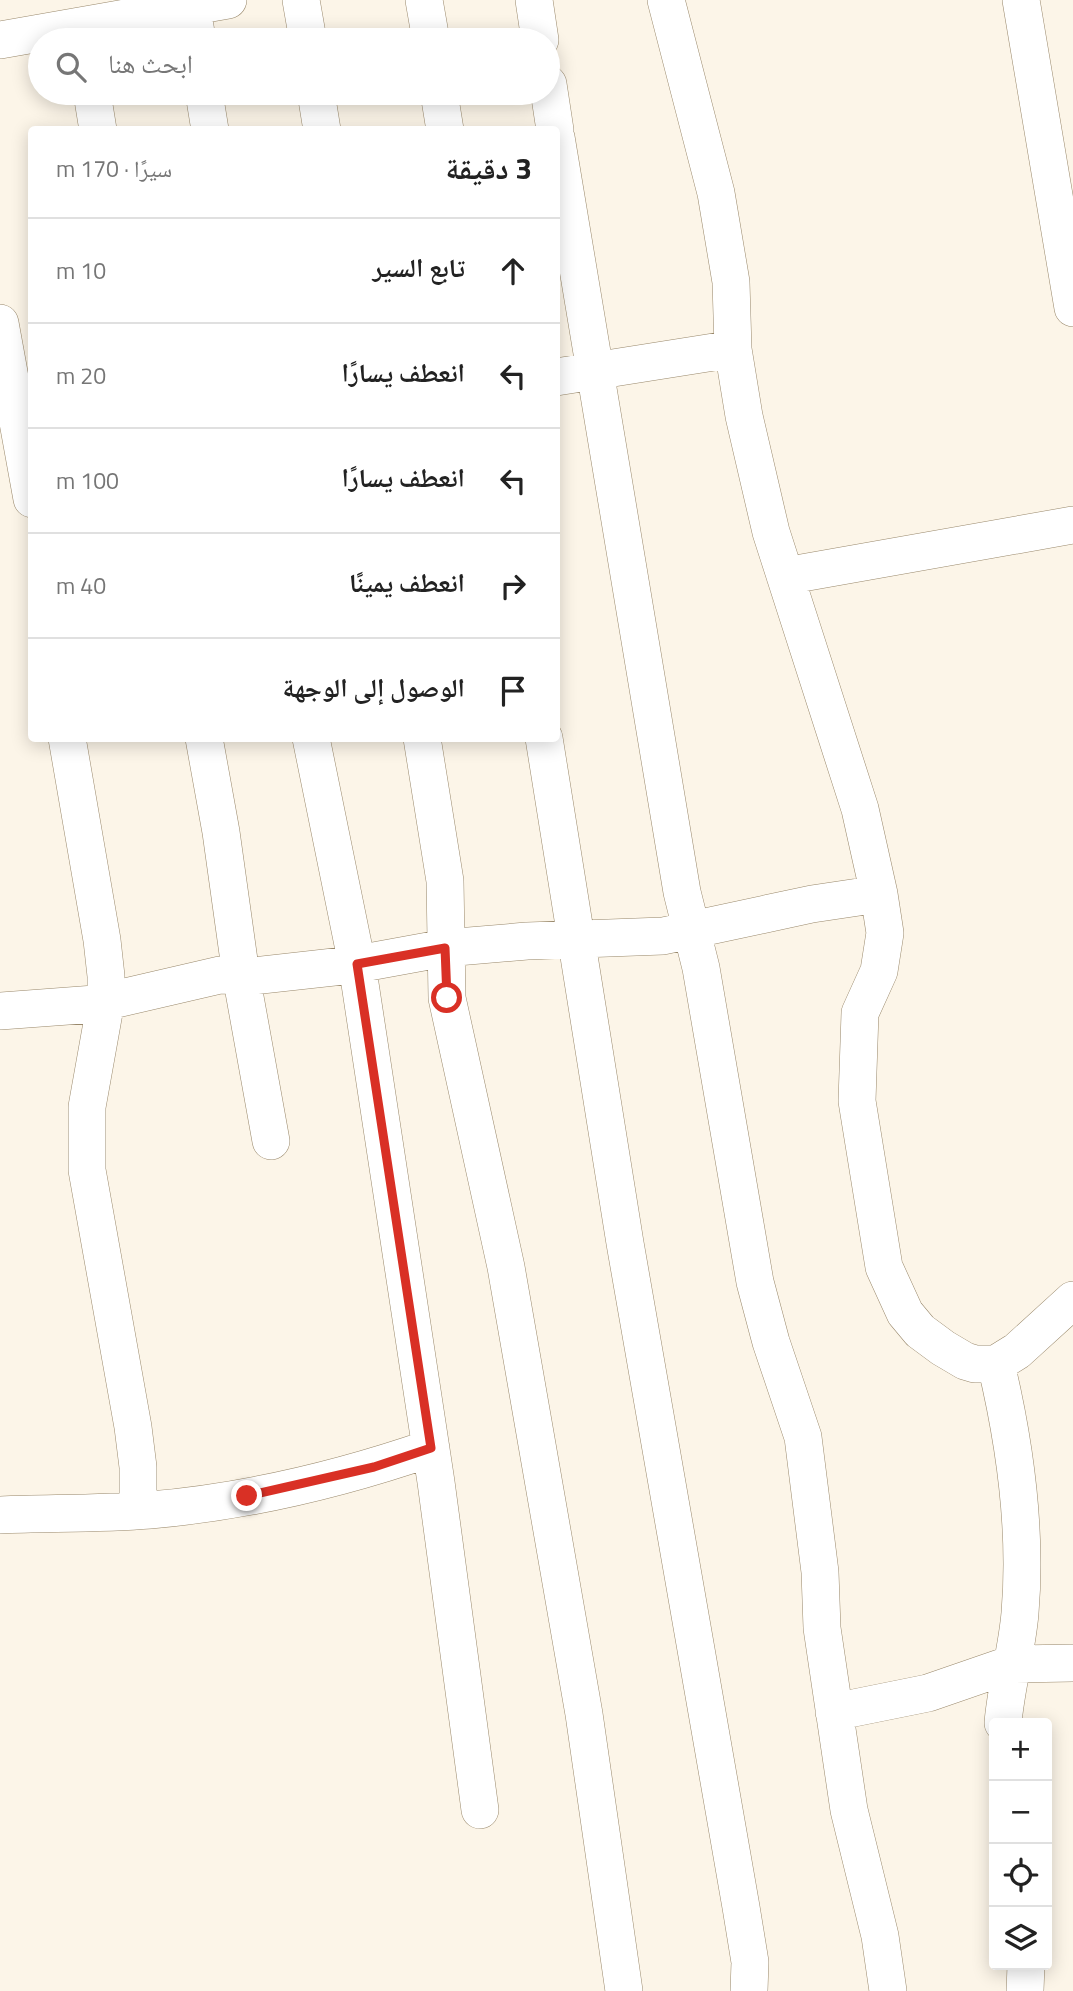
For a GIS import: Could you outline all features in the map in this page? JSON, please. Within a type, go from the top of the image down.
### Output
[{"type":"street","points":[[138,28],[194,23],[228,0]]},
{"type":"street","points":[[301,0],[306,28]]},
{"type":"street","points":[[425,0],[429,28]]},
{"type":"street","points":[[534,0],[538,28]]},
{"type":"street","points":[[666,0],[716,193],[732,282],[733,349],[750,442],[771,532],[860,809],[885,933],[878,971],[860,1013],[857,1101],[884,1268],[905,1313],[920,1331],[943,1348],[975,1364],[996,1364],[1017,1351],[1073,1300]]},
{"type":"street","points":[[1021,0],[1073,308]]},
{"type":"street","points":[[0,40],[28,38]]},
{"type":"street","points":[[94,105],[97,126]]},
{"type":"street","points":[[206,105],[209,126]]},
{"type":"street","points":[[318,105],[322,126]]},
{"type":"street","points":[[441,105],[444,126]]},
{"type":"street","points":[[551,105],[554,126]]},
{"type":"street","points":[[560,161],[682,892],[701,968],[755,1282],[771,1342],[803,1437],[820,1572],[822,1628],[849,1810],[880,1936],[888,1991]]},
{"type":"street","points":[[0,323],[22,477]]},
{"type":"street","points":[[560,376],[733,349]]},
{"type":"street","points":[[785,576],[1073,525]]},
{"type":"street","points":[[67,742],[102,940],[106,1001],[87,1107],[87,1170],[133,1427],[138,1467],[138,1510]]},
{"type":"street","points":[[205,742],[221,832],[241,975],[271,1141]]},
{"type":"street","points":[[312,742],[357,964],[431,1448],[480,1810]]},
{"type":"street","points":[[423,742],[445,881],[447,998],[509,1280],[584,1714],[624,1991]]},
{"type":"street","points":[[545,742],[634,1297],[750,1962],[749,1991]]},
{"type":"street","points":[[0,1011],[106,1001],[220,975],[357,964],[445,948],[613,939],[692,931],[812,904],[878,894]]},
{"type":"street","points":[[996,1364],[1009,1417],[1017,1468],[1021,1565],[1020,1613],[1004,1718]]},
{"type":"street","points":[[0,1516],[138,1510],[272,1491],[374,1467],[431,1448]]},
{"type":"street","points":[[834,1712],[928,1693],[1012,1664],[1073,1663]]},
{"type":"street","points":[[1024,1991],[1026,1970]]},
{"type":"route","points":[[247,1496],[333,1478],[431,1448],[357,964],[445,948],[447,998]]}]
